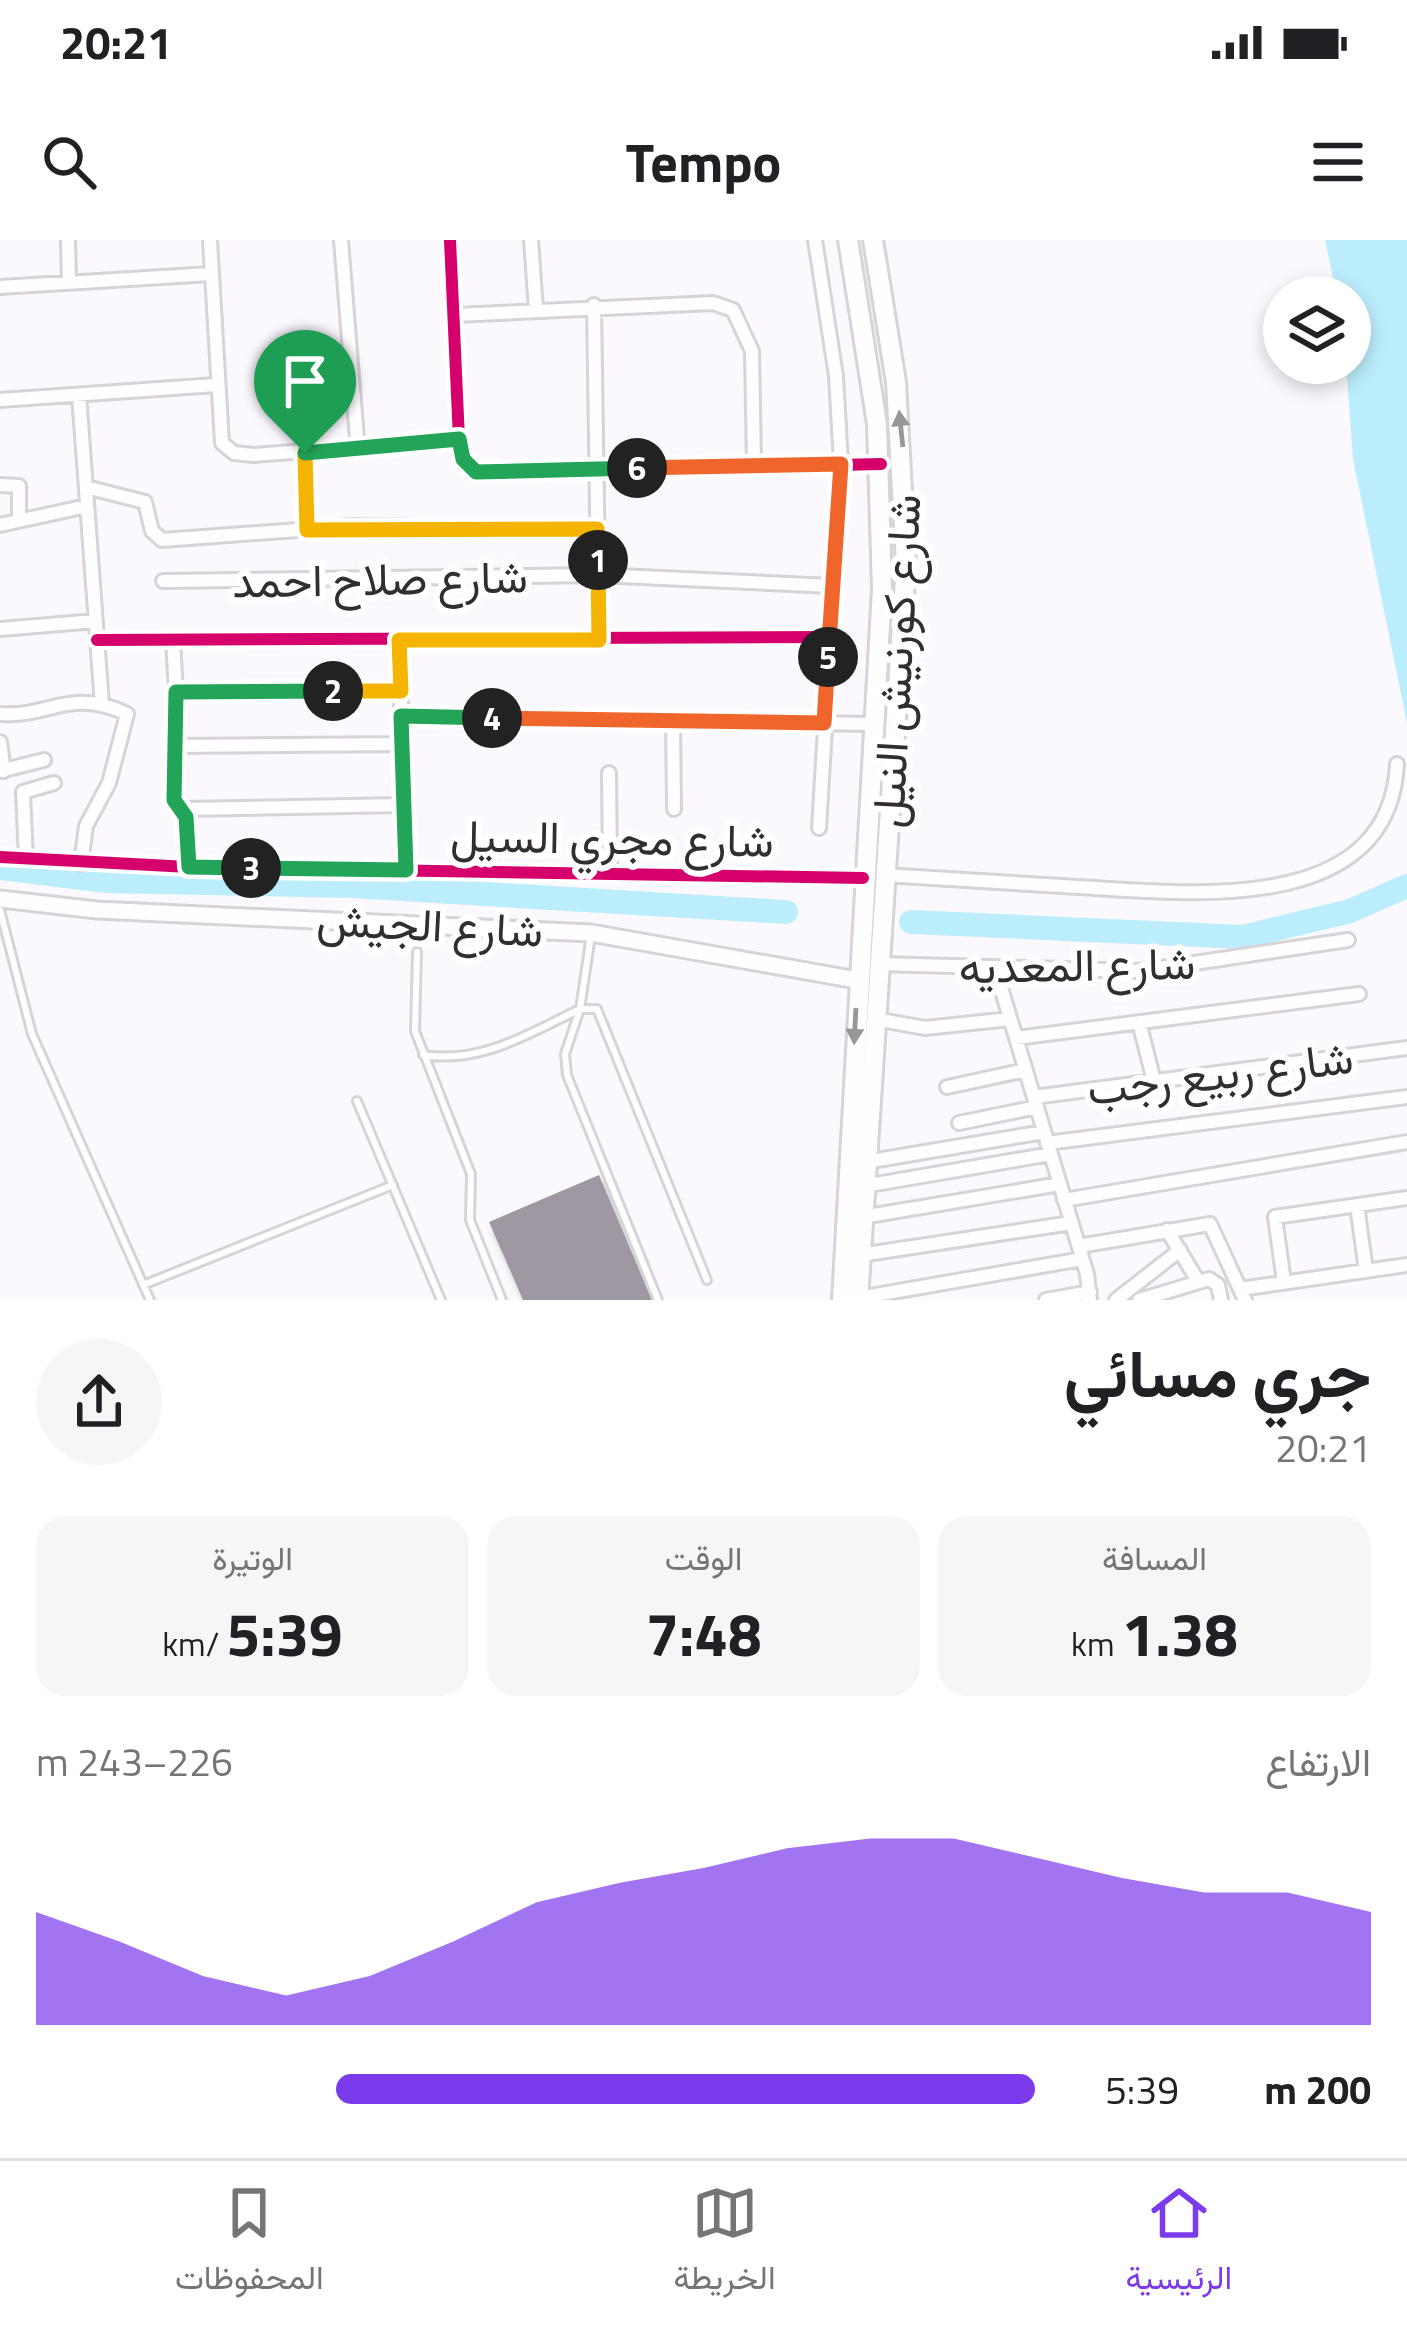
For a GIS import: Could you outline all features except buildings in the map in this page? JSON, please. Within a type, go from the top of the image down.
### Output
[{"type":"highway","name":"شارع كورنيش النيل","points":[[848,240],[881,464],[882,589],[856,980],[853,1299]]},
{"type":"highway","name":"شارع كورنيش النيل","points":[[853,1299],[860,1255],[906,514],[896,382],[872,240]]},
{"type":"street","points":[[68,240],[69,283]]},
{"type":"street","points":[[210,240],[222,443],[234,453],[358,451],[459,439]]},
{"type":"street","points":[[341,240],[358,451]]},
{"type":"street","points":[[450,240],[459,439],[463,459],[476,472],[881,464]]},
{"type":"street","points":[[531,240],[536,310]]},
{"type":"street","points":[[815,240],[836,376],[841,464],[819,828]]},
{"type":"street","points":[[0,287],[211,274]]},
{"type":"street","points":[[454,315],[593,305],[713,303],[733,310],[752,351],[754,464]]},
{"type":"street","points":[[593,305],[599,640]]},
{"type":"street","points":[[0,400],[216,385]]},
{"type":"street","points":[[79,394],[102,706]]},
{"type":"street","points":[[305,453],[307,530]]},
{"type":"street","points":[[0,485],[19,486],[20,521]]},
{"type":"street","points":[[86,487],[146,502],[152,531],[161,540],[307,530],[597,529]]},
{"type":"street","points":[[0,525],[87,506]]},
{"type":"street","name":"شارع صلاح احمد","points":[[163,581],[598,575],[832,586]]},
{"type":"street","points":[[0,629],[96,621]]},
{"type":"street","points":[[98,640],[829,637]]},
{"type":"street","points":[[173,640],[174,800],[182,809],[189,867]]},
{"type":"street","points":[[399,640],[406,870]]},
{"type":"street","points":[[176,692],[401,691]]},
{"type":"street","points":[[0,714],[59,703],[124,711],[129,723],[110,783],[86,826],[80,864]]},
{"type":"street","points":[[401,716],[872,724]]},
{"type":"street","points":[[673,720],[674,809]]},
{"type":"street","points":[[0,742],[2,771],[44,760]]},
{"type":"street","points":[[175,746],[402,744]]},
{"type":"street","points":[[884,875],[1202,895],[1272,889],[1336,862],[1375,832],[1396,788],[1397,764]]},
{"type":"street","points":[[609,773],[610,873]]},
{"type":"street","points":[[26,860],[23,792],[54,783]]},
{"type":"street","points":[[182,809],[404,805]]},
{"type":"street","name":"شارع مجري السيل","points":[[0,857],[189,867],[863,878]]},
{"type":"street","name":"شارع الجيش","points":[[0,899],[117,911],[591,933],[856,980]]},
{"type":"street","name":"شارع المعديه","points":[[876,964],[1141,970],[1348,940]]},
{"type":"street","points":[[995,968],[1090,1296],[1046,1300]]},
{"type":"street","points":[[1016,1038],[1359,994]]},
{"type":"street","points":[[873,1019],[925,1028],[1010,1019]]},
{"type":"street","points":[[1139,1022],[1154,1081]]},
{"type":"street","name":"شارع ربيع رجب","points":[[959,1123],[1035,1102],[1154,1081],[1407,1048]]},
{"type":"street","points":[[947,1087],[1026,1070]]},
{"type":"street","points":[[865,1162],[1407,1097]]},
{"type":"street","points":[[1064,1200],[1407,1142]]},
{"type":"street","points":[[864,1186],[1048,1143]]},
{"type":"street","points":[[862,1217],[1060,1184]]},
{"type":"street","points":[[1284,1282],[1273,1219],[1407,1198]]},
{"type":"street","points":[[1357,1205],[1366,1271]]},
{"type":"street","points":[[860,1255],[1072,1223]]},
{"type":"street","points":[[853,1299],[1210,1224],[1243,1294],[1284,1282],[1407,1265]]},
{"type":"street","points":[[1167,1230],[1198,1281]]},
{"type":"street","points":[[1116,1300],[1180,1250]]},
{"type":"street","points":[[1139,1300],[1214,1280],[1221,1300]]},
{"type":"lane","points":[[0,910],[32,1034],[149,1300]]},
{"type":"lane","points":[[591,933],[580,1009],[568,1034],[567,1075],[658,1300]]},
{"type":"lane","points":[[416,952],[413,1018],[468,1165],[470,1220],[502,1300]]},
{"type":"lane","points":[[423,1054],[467,1057],[488,1052],[580,1009],[589,1007],[603,1016],[707,1280]]},
{"type":"lane","points":[[357,1101],[441,1300]]},
{"type":"lane","points":[[143,1285],[393,1185]]},
{"type":"water","points":[[1325,240],[1407,240],[1407,723],[1353,459],[1348,384],[1371,384],[1371,276],[1333,276]]},
{"type":"waterway","points":[[0,868],[106,881],[351,886],[786,912]]},
{"type":"waterway","points":[[911,922],[1243,937],[1350,911],[1407,886]]},
{"type":"cycle path","points":[[450,240],[459,439],[468,469],[491,473],[881,464]]},
{"type":"cycle path","points":[[97,640],[829,637]]},
{"type":"cycle path","points":[[0,857],[189,867],[863,878]]},
{"type":"route","points":[[459,439],[468,469],[491,473],[841,464],[824,723],[401,716],[406,870],[189,867],[186,817],[174,800],[176,692],[401,691],[399,640],[599,640],[597,529],[352,526],[307,530],[305,453],[459,439]]}]
